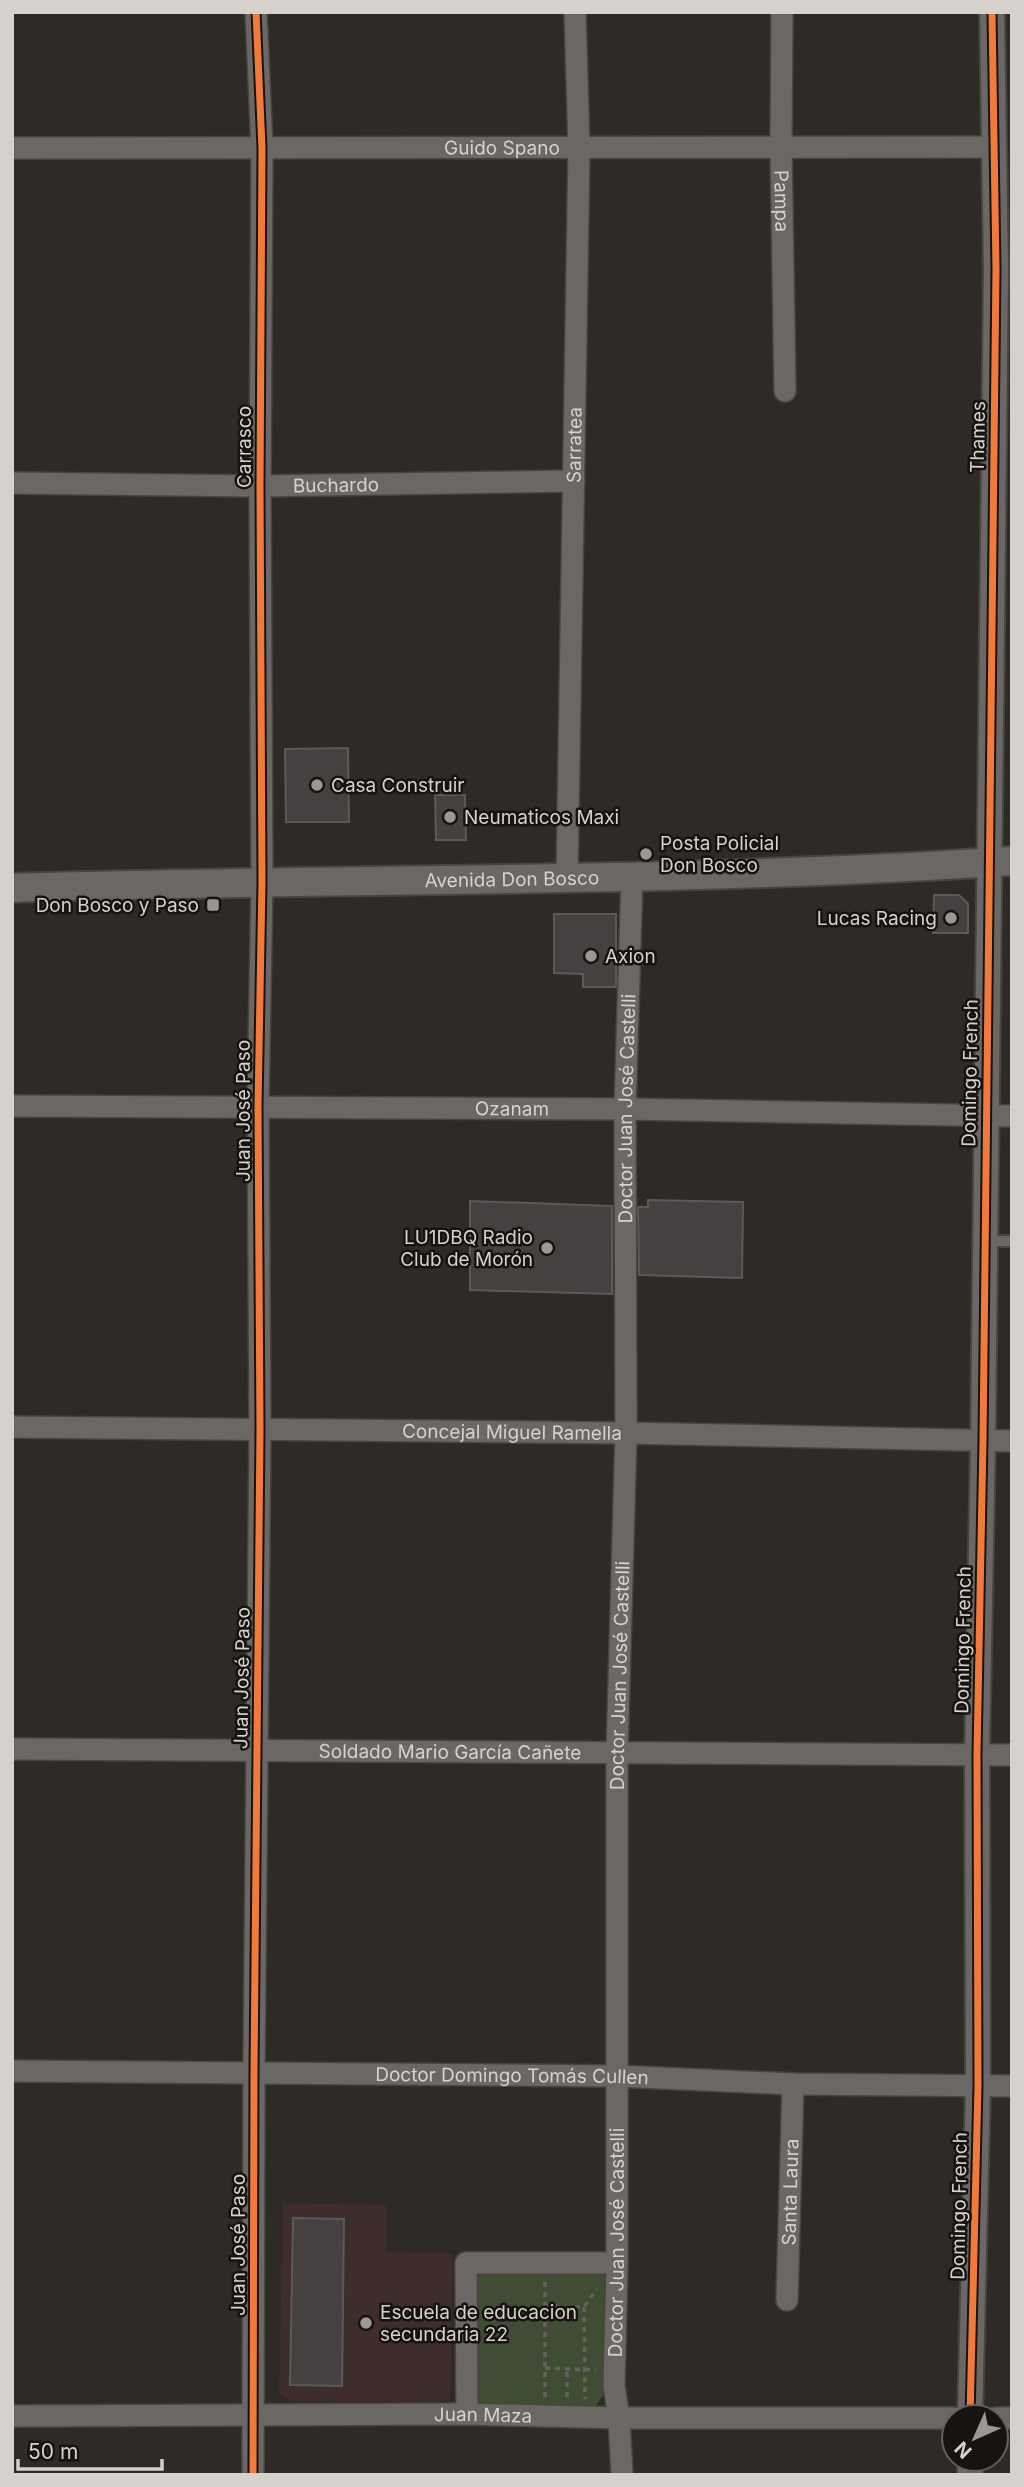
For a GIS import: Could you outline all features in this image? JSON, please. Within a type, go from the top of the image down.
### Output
[{"type":"main road","name":"Avenida Don Bosco","points":[[12,888],[632,878],[1000,862]]},
{"type":"street","name":"Carrasco","points":[[256,12],[262,148],[262,882]]},
{"type":"street","name":"Sarratea","points":[[567,879],[579,148],[575,12]]},
{"type":"street","name":"Pampa","points":[[782,12],[785,391]]},
{"type":"street","name":"Thames","points":[[992,12],[992,147],[1004,269],[1000,862]]},
{"type":"street","name":"Guido Spano","points":[[12,148],[992,147]]},
{"type":"street","name":"Buchardo","points":[[12,484],[260,486],[574,481]]},
{"type":"street","name":"Domingo French","points":[[970,2403],[978,2087],[976,1754],[983,1441],[985,1116],[1000,862]]},
{"type":"street","name":"Doctor Juan José Castelli","points":[[622,2475],[619,2418],[614,2386],[617,2263],[617,1753],[626,1433],[625,1109],[632,878]]},
{"type":"street","name":"Juan José Paso","points":[[253,2475],[260,1430],[258,1106],[262,882]]},
{"type":"street","name":"Ozanam","points":[[12,1106],[625,1109],[1012,1116]]},
{"type":"street","name":"Concejal Miguel Ramella","points":[[12,1427],[626,1433],[1012,1441]]},
{"type":"street","name":"Soldado Mario García Cañete","points":[[12,1749],[1012,1755]]},
{"type":"street","name":"Doctor Domingo Tomás Cullen","points":[[12,2071],[616,2076],[793,2084],[1012,2086]]},
{"type":"street","name":"Santa Laura","points":[[787,2300],[793,2084]]},
{"type":"street","points":[[467,2414],[466,2263],[617,2263]]},
{"type":"street","name":"Juan Maza","points":[[12,2416],[467,2414],[619,2418],[940,2418]]},
{"type":"lane","points":[[984,1241],[1012,1241]]},
{"type":"path","points":[[545,2263],[545,2368],[565,2417]]},
{"type":"path","points":[[565,2417],[584,2369],[584,2307],[617,2263]]},
{"type":"path","points":[[545,2306],[584,2307]]},
{"type":"path","points":[[545,2368],[614,2370]]},
{"type":"path","points":[[565,2417],[567,2369]]},
{"type":"shaded area","name":"Escuela de educacion secundaria 22","points":[[283,2203],[386,2205],[386,2252],[453,2254],[450,2401],[290,2401],[279,2393]]},
{"type":"green space","points":[[475,2271],[605,2274],[603,2395],[596,2406],[473,2404]]},
{"type":"building","name":"Casa Construir","points":[[348,748],[349,822],[286,822],[285,749]]},
{"type":"building","name":"Neumaticos Maxi","points":[[435,795],[465,795],[466,840],[436,840]]},
{"type":"building","name":"Lucas Racing","points":[[934,895],[959,895],[968,904],[968,933],[933,933]]},
{"type":"building","name":"Axion","points":[[554,914],[616,914],[616,987],[583,987],[583,974],[554,973]]},
{"type":"building","points":[[648,1200],[743,1202],[742,1278],[639,1275],[638,1207],[648,1207]]},
{"type":"building","name":"LU1DBQ Radio Club de Morón","points":[[470,1201],[612,1206],[612,1294],[470,1290]]},
{"type":"building","points":[[293,2218],[344,2219],[342,2386],[290,2385]]},
{"type":"cycle path","points":[[253,2475],[260,1430],[258,1106],[262,882],[262,148],[256,12]]},
{"type":"cycle path","points":[[970,2403],[978,2086],[977,1754],[996,269],[992,12]]},
{"type":"place","name":"Casa Construir","points":[[317,785]]},
{"type":"place","name":"Neumaticos Maxi","points":[[450,817]]},
{"type":"place","name":"Posta Policial Don Bosco","points":[[646,854]]},
{"type":"place","name":"Don Bosco y Paso","points":[[213,905]]},
{"type":"place","name":"Lucas Racing","points":[[951,918]]},
{"type":"place","name":"Axion","points":[[591,956]]},
{"type":"place","name":"LU1DBQ Radio Club de Morón","points":[[547,1248]]},
{"type":"place","name":"Escuela de educacion secundaria 22","points":[[366,2323]]}]
